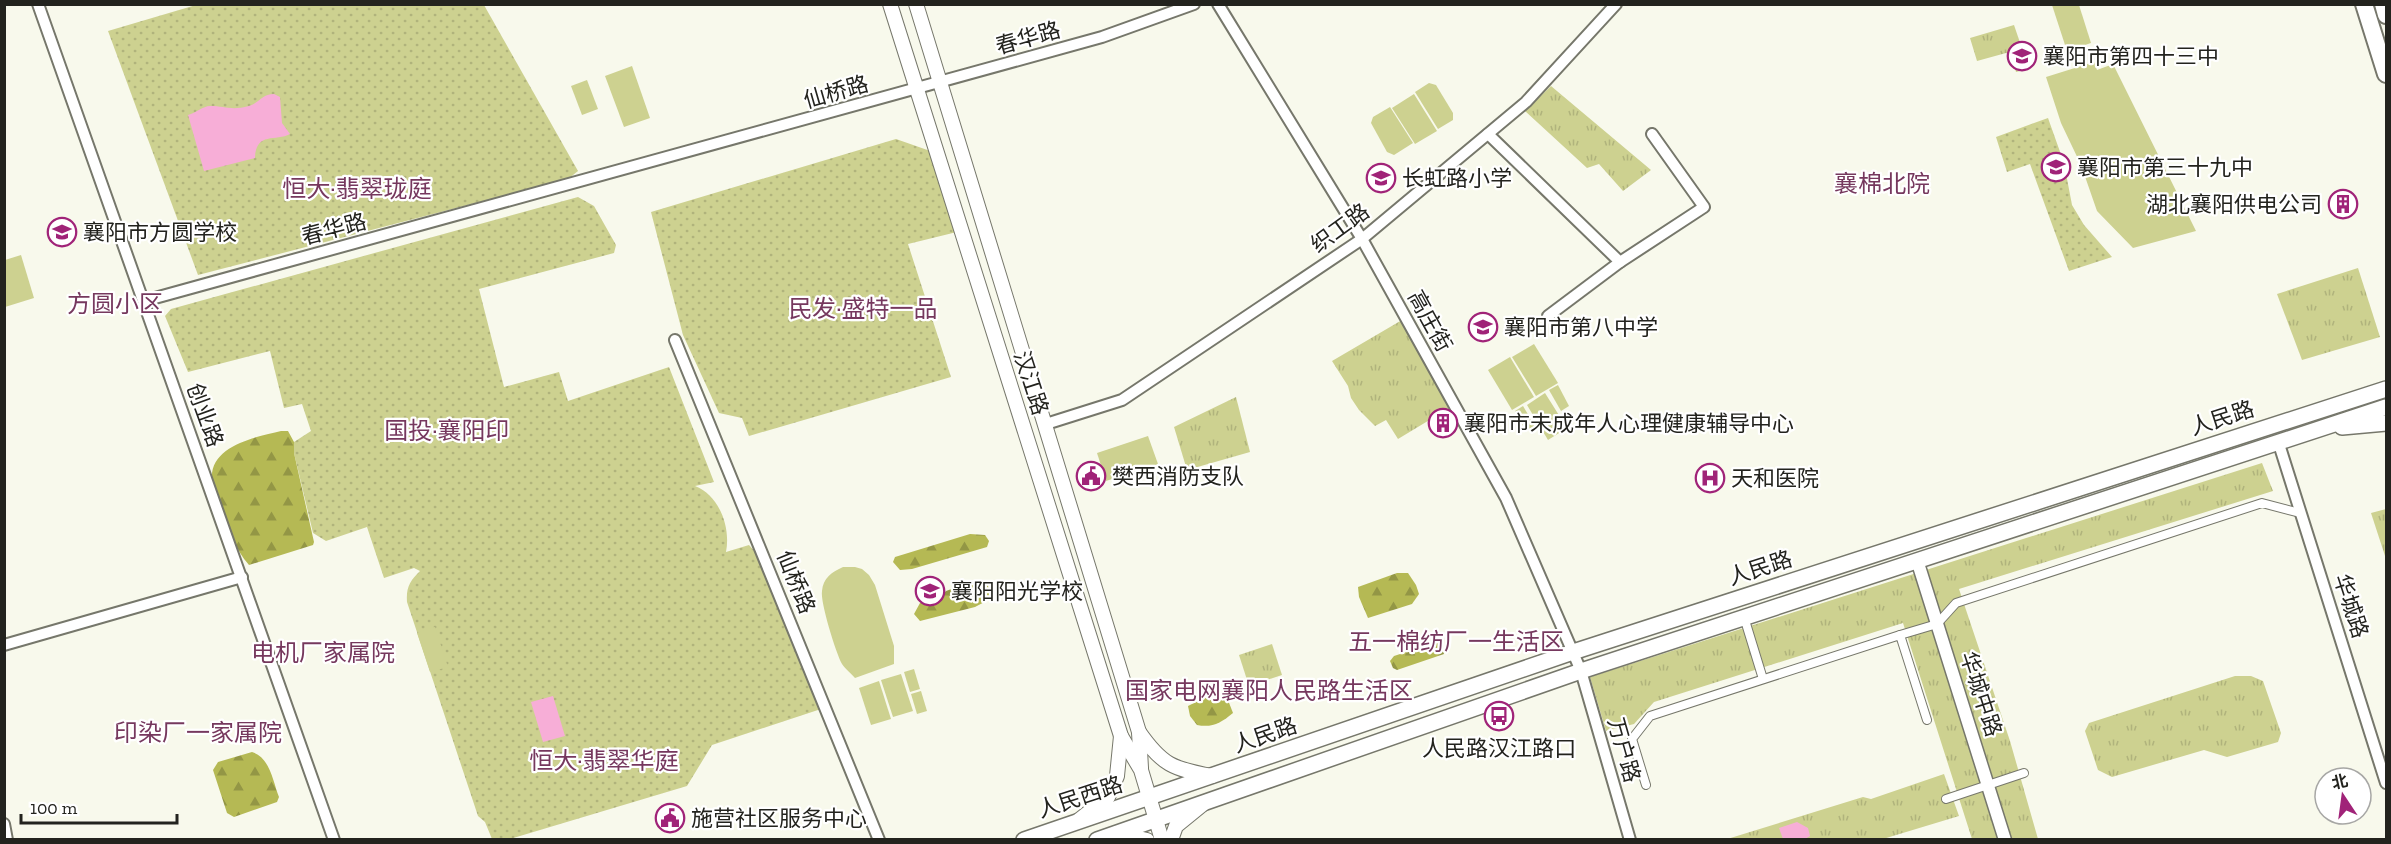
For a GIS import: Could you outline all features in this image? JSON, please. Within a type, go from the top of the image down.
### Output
[{"type":"highway","points":[[2364,4],[2386,74]]},
{"type":"highway","points":[[2383,4],[2386,15]]},
{"type":"main road","name":"汉江路","points":[[891,4],[916,90],[1121,736],[1141,770]]},
{"type":"main road","name":"汉江路","points":[[916,4],[1140,732],[1141,770],[1162,840]]},
{"type":"main road","points":[[2359,397],[2386,384]]},
{"type":"main road","name":"人民路","points":[[1149,798],[1573,652],[2386,389]]},
{"type":"main road","name":"人民路","points":[[1156,820],[1581,671],[2386,407]]},
{"type":"main road","points":[[2312,430],[2386,423]]},
{"type":"main road","points":[[1140,732],[1156,755],[1183,771],[1212,776]]},
{"type":"main road","points":[[1077,822],[1108,797],[1117,776],[1121,736]]},
{"type":"main road","name":"人民西路","points":[[1024,840],[1149,798]]},
{"type":"main road","points":[[1171,840],[1176,826],[1204,803]]},
{"type":"main road","name":"人民西路","points":[[1097,840],[1156,820]]},
{"type":"main road","points":[[1117,833],[1147,840]]},
{"type":"street","name":"创业路","points":[[38,4],[334,840]]},
{"type":"street","name":"春华路","points":[[939,83],[1102,38],[1194,4]]},
{"type":"street","name":"高庄街","points":[[1218,4],[1362,239],[1506,498],[1581,671]]},
{"type":"street","name":"织工路","points":[[1046,424],[1122,400],[1362,239],[1526,102],[1616,4]]},
{"type":"street","name":"仙桥路","points":[[604,176],[939,83]]},
{"type":"street","points":[[1488,134],[1620,262]]},
{"type":"street","points":[[1548,316],[1620,262],[1704,207],[1652,134]]},
{"type":"street","name":"春华路","points":[[144,301],[604,176]]},
{"type":"street","name":"仙桥路","points":[[675,339],[879,840]]},
{"type":"street","name":"华城路","points":[[2278,441],[2355,674],[2386,783]]},
{"type":"street","points":[[1646,786],[1632,739],[1650,716],[1937,624],[1956,603],[2262,503],[2300,513]]},
{"type":"street","name":"华城中路","points":[[1917,560],[2006,840]]},
{"type":"street","points":[[4,645],[242,577]]},
{"type":"street","points":[[1744,617],[1763,679]]},
{"type":"street","points":[[1900,635],[1927,720]]},
{"type":"street","name":"万户路","points":[[1581,671],[1630,840]]},
{"type":"street","points":[[1946,799],[2024,773]]},
{"type":"street","points":[[4,824],[8,840]]},
{"type":"green space","points":[[196,5],[484,5],[578,171],[568,179],[198,275],[108,31]]},
{"type":"green space","points":[[2052,5],[2079,5],[2091,43],[2067,51]]},
{"type":"green space","points":[[2014,25],[2029,69],[2016,72],[2011,54],[2006,53],[1977,61],[1970,38]]},
{"type":"green space","points":[[2094,62],[2097,70],[2113,64],[2196,231],[2133,248],[2097,211],[2081,165],[2061,123],[2046,77]]},
{"type":"green space","points":[[632,66],[650,118],[624,127],[605,76]]},
{"type":"green space","points":[[587,80],[598,109],[582,115],[571,86]]},
{"type":"green space","points":[[1429,83],[1436,85],[1453,113],[1453,120],[1438,129],[1415,92]]},
{"type":"green space","points":[[1551,86],[1651,170],[1623,191],[1599,164],[1587,168],[1525,111]]},
{"type":"green space","points":[[1414,94],[1437,131],[1415,144],[1392,108]]},
{"type":"green space","points":[[1390,107],[1413,143],[1394,155],[1387,152],[1371,123],[1373,117]]},
{"type":"green space","points":[[2048,118],[2064,163],[2072,205],[2084,225],[2112,257],[2069,271],[2030,164],[2007,172],[1996,137]]},
{"type":"green space","points":[[896,139],[936,153],[961,231],[908,244],[951,377],[749,436],[742,418],[719,413],[683,335],[651,212]]},
{"type":"green space","points":[[578,197],[594,206],[616,245],[614,253],[479,289],[504,387],[559,372],[568,401],[669,367],[714,482],[695,486],[703,490],[717,504],[727,532],[726,552],[749,545],[758,555],[821,709],[712,745],[687,786],[510,839],[492,839],[485,822],[478,816],[407,602],[409,585],[420,571],[414,568],[384,578],[367,527],[326,541],[313,533],[294,453],[294,442],[311,431],[302,404],[284,408],[270,351],[188,372],[165,316],[171,309]]},
{"type":"green space","points":[[21,255],[34,298],[5,307],[5,260]]},
{"type":"green space","points":[[2358,268],[2380,337],[2302,360],[2277,294]]},
{"type":"green space","points":[[1402,320],[1451,407],[1398,439],[1386,420],[1375,426],[1359,410],[1351,398],[1348,386],[1332,361]]},
{"type":"green space","points":[[1534,344],[1558,383],[1536,396],[1512,357]]},
{"type":"green space","points":[[1510,357],[1534,397],[1512,410],[1488,370]]},
{"type":"green space","points":[[1558,385],[1569,406],[1561,411],[1549,390]]},
{"type":"green space","points":[[1545,393],[1567,428],[1548,440],[1527,405]]},
{"type":"green space","points":[[1236,397],[1250,452],[1187,470],[1174,427]]},
{"type":"green space","points":[[1523,406],[1535,426],[1526,431],[1515,411]]},
{"type":"green space","points":[[281,431],[288,431],[294,442],[294,453],[314,542],[313,545],[249,565],[230,533],[215,492],[212,472],[216,461],[234,446]]},
{"type":"green space","points":[[1148,436],[1158,464],[1106,481],[1097,453]]},
{"type":"green space","points":[[2262,463],[2273,491],[1959,589],[2010,741],[2038,839],[1972,839],[1903,623],[1654,702],[1634,724],[1606,731],[1590,677]]},
{"type":"green space","points":[[2386,509],[2386,559],[2371,513]]},
{"type":"green space","points":[[970,534],[985,535],[989,541],[987,547],[912,569],[900,570],[893,562],[895,557]]},
{"type":"green space","points":[[843,567],[862,569],[869,575],[875,585],[894,646],[894,664],[855,678],[843,666],[839,658],[822,597],[826,579]]},
{"type":"green space","points":[[1397,573],[1408,573],[1419,594],[1412,604],[1368,618],[1359,597],[1358,587]]},
{"type":"green space","points":[[976,580],[987,583],[992,598],[975,607],[920,621],[914,614],[920,603],[939,599],[946,591]]},
{"type":"green space","points":[[435,627],[448,667],[430,672],[417,633]]},
{"type":"green space","points":[[1440,641],[1444,654],[1397,670],[1393,668],[1390,661],[1394,656]]},
{"type":"green space","points":[[1272,644],[1282,675],[1249,686],[1239,655]]},
{"type":"green space","points":[[914,669],[920,689],[910,692],[904,672]]},
{"type":"green space","points":[[901,674],[913,711],[893,717],[881,680]]},
{"type":"green space","points":[[2235,676],[2251,676],[2263,681],[2281,733],[2278,742],[2227,757],[2204,750],[2112,777],[2098,770],[2085,731],[2089,723]]},
{"type":"green space","points":[[879,681],[891,719],[871,725],[859,688]]},
{"type":"green space","points":[[921,691],[927,711],[917,714],[911,694]]},
{"type":"green space","points":[[1214,693],[1226,695],[1233,713],[1216,724],[1197,725],[1190,716],[1188,706]]},
{"type":"green space","points":[[252,752],[267,764],[279,797],[277,802],[234,817],[227,813],[213,770],[218,762]]},
{"type":"green space","points":[[1944,774],[1959,816],[1883,839],[1724,840],[1863,797],[1871,799]]},
{"type":"shaded area","points":[[274,94],[280,97],[282,123],[290,134],[263,141],[256,150],[255,158],[204,171],[188,115],[207,106],[233,108],[249,106],[266,95]]},
{"type":"shaded area","points":[[553,696],[565,736],[543,742],[531,702]]},
{"type":"shaded area","points":[[1797,822],[1808,828],[1810,836],[1805,839],[1783,839],[1779,828]]},
{"type":"place","name":"襄阳市第四十三中","points":[[2022,56]]},
{"type":"place","name":"襄阳市第三十九中","points":[[2056,167]]},
{"type":"place","name":"长虹路小学","points":[[1381,178]]},
{"type":"place","name":"湖北襄阳供电公司","points":[[2343,204]]},
{"type":"place","name":"襄阳市方圆学校","points":[[62,232]]},
{"type":"place","name":"襄阳市第八中学","points":[[1483,327]]},
{"type":"place","name":"襄阳市未成年人心理健康辅导中心","points":[[1443,423]]},
{"type":"place","name":"樊西消防支队","points":[[1091,476]]},
{"type":"place","name":"天和医院","points":[[1710,478]]},
{"type":"place","name":"襄阳阳光学校","points":[[930,591]]},
{"type":"place","name":"人民路汉江路口","points":[[1499,716]]},
{"type":"place","name":"施营社区服务中心","points":[[670,818]]},
{"type":"district","name":"襄棉北院","points":[[1882,183]]},
{"type":"district","name":"恒大·翡翠珑庭","points":[[357,188]]},
{"type":"district","name":"方圆小区","points":[[115,303]]},
{"type":"district","name":"民发·盛特一品","points":[[863,308]]},
{"type":"district","name":"国投·襄阳印","points":[[447,430]]},
{"type":"district","name":"五一棉纺厂一生活区","points":[[1456,641]]},
{"type":"district","name":"电机厂家属院","points":[[323,652]]},
{"type":"district","name":"国家电网襄阳人民路生活区","points":[[1269,690]]},
{"type":"district","name":"印染厂一家属院","points":[[198,732]]},
{"type":"district","name":"恒大·翡翠华庭","points":[[604,760]]}]
